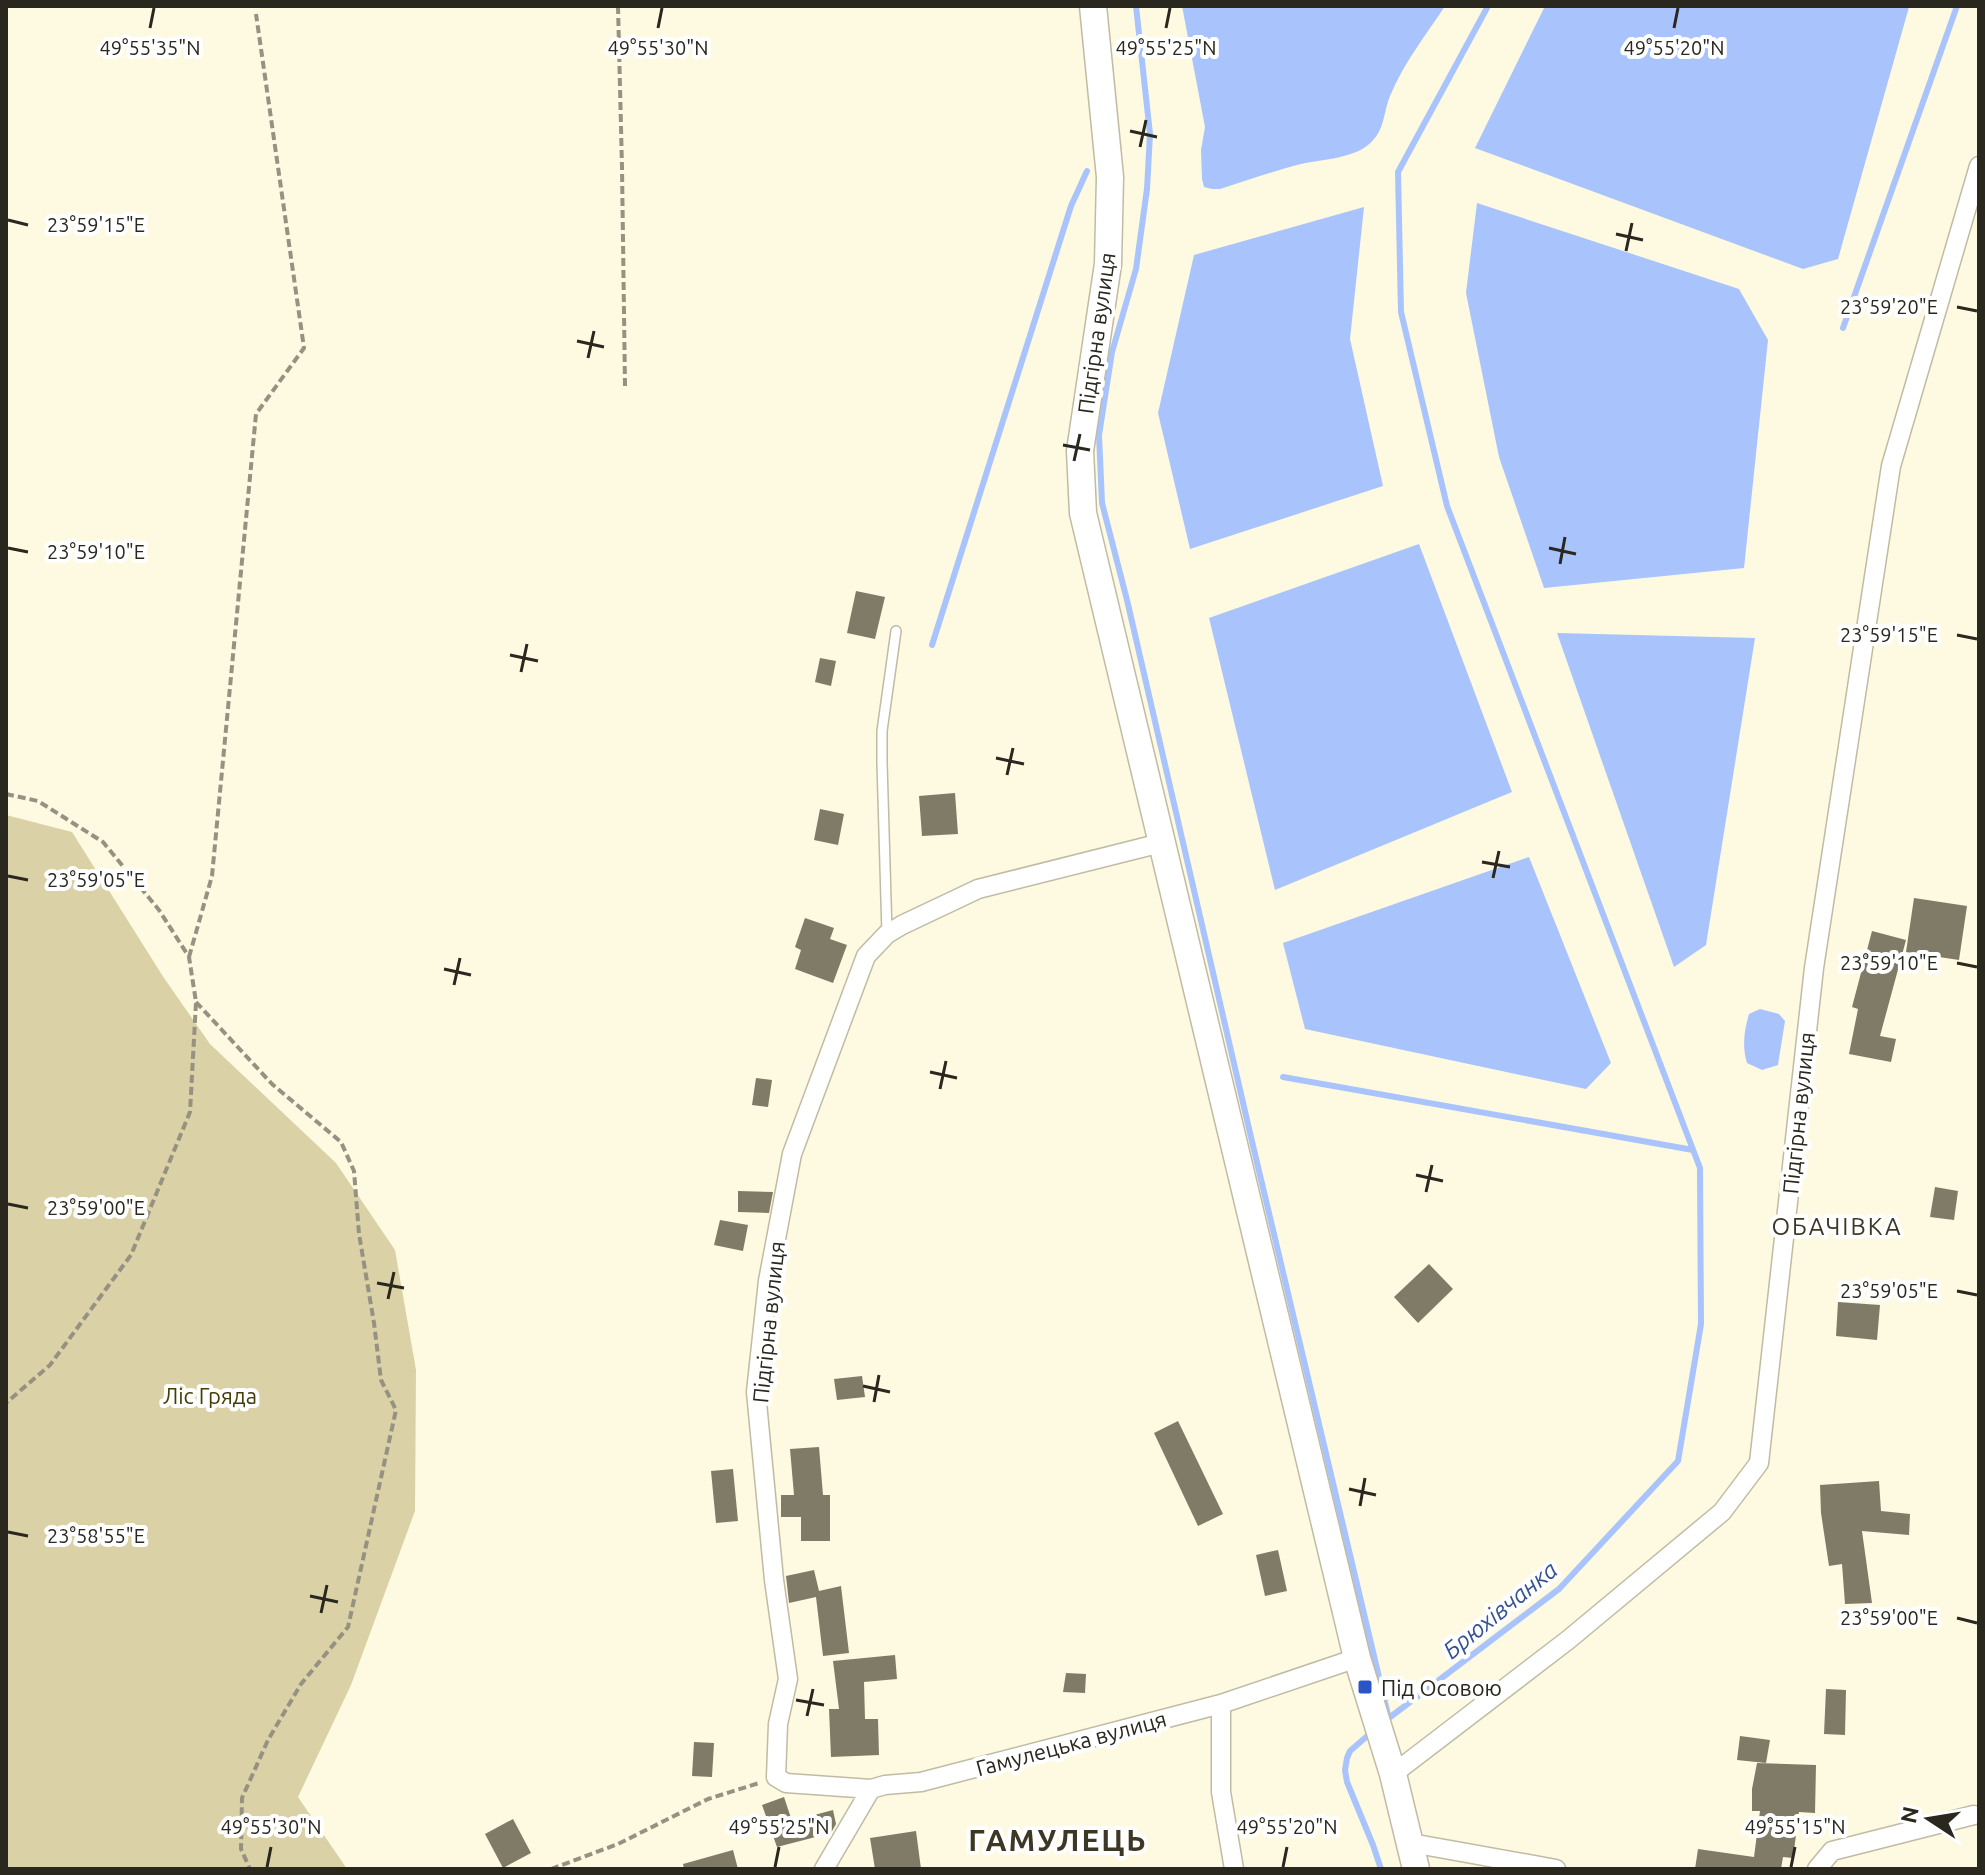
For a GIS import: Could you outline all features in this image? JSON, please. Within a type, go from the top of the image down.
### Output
[{"type":"street","name":"Підгірна вулиця","points":[[1093,6],[1110,177],[1108,264],[1080,451],[1083,513],[1357,1658],[1414,1856]]},
{"type":"street","name":"Підгірна вулиця","points":[[1389,1762],[1568,1640],[1722,1512],[1759,1463],[1814,968],[1891,466],[1979,166]]},
{"type":"street","name":"Підгірна вулиця","points":[[776,1777],[778,1724],[788,1679],[774,1580],[756,1392],[768,1281],[792,1154],[866,956],[887,934],[902,925],[978,889],[1161,843]]},
{"type":"street","name":"Гамулецька вулиця","points":[[871,1789],[921,1782],[1221,1704],[1357,1658]]},
{"type":"street","points":[[1221,1704],[1221,1792],[1234,1869]]},
{"type":"street","points":[[776,1777],[786,1783],[871,1789],[824,1869]]},
{"type":"street","points":[[1817,1869],[1832,1851],[1974,1815]]},
{"type":"street","points":[[1414,1856],[1556,1869]]},
{"type":"lane","points":[[887,934],[882,731],[896,631]]},
{"type":"path","points":[[618,6],[625,386]]},
{"type":"path","points":[[189,957],[212,876],[256,414],[304,348],[256,14]]},
{"type":"path","points":[[6,794],[38,801],[103,842],[159,910],[189,957],[196,1002],[190,1112],[131,1255],[50,1365],[6,1403]]},
{"type":"path","points":[[196,1002],[272,1084],[341,1142],[354,1171],[359,1234],[381,1380],[396,1410],[348,1627],[301,1684],[268,1740],[242,1798],[241,1849],[250,1869]]},
{"type":"path","points":[[551,1869],[618,1844],[708,1799],[776,1777]]},
{"type":"green space","name":"Ліс Гряда","points":[[6,815],[72,832],[164,978],[210,1044],[336,1163],[395,1250],[416,1370],[415,1511],[351,1685],[298,1797],[347,1869],[6,1869]]},
{"type":"water","points":[[1182,6],[1445,6],[1401,73],[1390,96],[1381,128],[1368,145],[1343,156],[1297,165],[1212,189],[1204,187],[1202,179],[1201,150],[1205,127]]},
{"type":"water","points":[[1545,6],[1909,7],[1838,259],[1803,269],[1475,148]]},
{"type":"water","points":[[1477,203],[1739,289],[1768,340],[1744,568],[1544,588],[1499,457],[1466,293]]},
{"type":"water","points":[[1364,207],[1350,339],[1383,486],[1190,549],[1158,413],[1194,255]]},
{"type":"water","points":[[1419,544],[1512,792],[1275,890],[1209,618]]},
{"type":"water","points":[[1557,633],[1755,638],[1706,945],[1674,967]]},
{"type":"water","points":[[1529,857],[1611,1063],[1586,1089],[1305,1029],[1283,943]]},
{"type":"water","points":[[1760,1009],[1779,1014],[1785,1021],[1778,1065],[1762,1070],[1747,1063],[1744,1045],[1749,1014]]},
{"type":"building","points":[[856,591],[885,597],[875,639],[847,633]]},
{"type":"building","points":[[820,658],[836,661],[831,686],[815,682]]},
{"type":"building","points":[[955,793],[958,834],[922,836],[919,796]]},
{"type":"building","points":[[820,809],[844,814],[838,845],[814,840]]},
{"type":"building","points":[[1914,898],[1967,906],[1959,960],[1906,952]]},
{"type":"building","points":[[805,918],[834,928],[830,939],[847,945],[833,983],[795,969],[801,950],[795,947]]},
{"type":"building","points":[[1872,931],[1906,940],[1880,1036],[1896,1039],[1891,1062],[1849,1054],[1858,1009],[1852,1007]]},
{"type":"building","points":[[756,1078],[772,1080],[768,1107],[752,1105]]},
{"type":"building","points":[[1935,1187],[1958,1191],[1954,1220],[1930,1217]]},
{"type":"building","points":[[738,1191],[773,1192],[769,1213],[738,1212]]},
{"type":"building","points":[[720,1220],[748,1225],[743,1251],[714,1245]]},
{"type":"building","points":[[1429,1264],[1453,1289],[1418,1323],[1394,1297]]},
{"type":"building","points":[[1838,1302],[1880,1305],[1877,1340],[1836,1336]]},
{"type":"building","points":[[862,1376],[865,1397],[837,1400],[834,1379]]},
{"type":"building","points":[[1178,1421],[1223,1514],[1198,1526],[1154,1433]]},
{"type":"building","points":[[819,1447],[823,1495],[830,1495],[830,1541],[801,1541],[801,1517],[781,1517],[781,1495],[794,1495],[790,1449]]},
{"type":"building","points":[[733,1469],[738,1521],[716,1523],[711,1471]]},
{"type":"building","points":[[1879,1481],[1881,1511],[1910,1514],[1909,1535],[1862,1531],[1872,1603],[1845,1604],[1842,1564],[1829,1566],[1820,1485]]},
{"type":"building","points":[[1278,1550],[1287,1591],[1265,1596],[1256,1555]]},
{"type":"building","points":[[814,1570],[819,1591],[841,1586],[849,1653],[823,1656],[816,1597],[789,1603],[786,1576]]},
{"type":"building","points":[[895,1655],[897,1679],[864,1682],[865,1719],[878,1719],[879,1755],[831,1757],[829,1709],[839,1709],[833,1661]]},
{"type":"building","points":[[1066,1673],[1086,1674],[1085,1693],[1063,1692]]},
{"type":"building","points":[[1826,1689],[1846,1690],[1845,1735],[1824,1734]]},
{"type":"building","points":[[1740,1736],[1770,1740],[1766,1763],[1737,1760]]},
{"type":"building","points":[[694,1742],[714,1743],[712,1777],[692,1776]]},
{"type":"building","points":[[1757,1763],[1816,1765],[1815,1813],[1799,1812],[1793,1858],[1783,1857],[1781,1869],[1695,1869],[1698,1849],[1754,1857],[1760,1811],[1752,1811]]},
{"type":"building","points":[[784,1797],[792,1821],[833,1810],[836,1824],[831,1833],[777,1847],[762,1805]]},
{"type":"building","points":[[513,1819],[531,1853],[503,1868],[485,1834]]},
{"type":"building","points":[[916,1831],[921,1869],[875,1869],[870,1838]]},
{"type":"building","points":[[733,1850],[738,1869],[684,1869],[683,1864]]},
{"type":"waterway","points":[[1136,6],[1150,134],[1147,189],[1136,269],[1112,352],[1099,435],[1102,503],[1388,1715]]},
{"type":"waterway","points":[[1385,1721],[1559,1589],[1678,1461],[1701,1324],[1700,1168],[1447,506],[1401,312],[1398,172],[1488,6]]},
{"type":"waterway","points":[[1843,328],[1957,6]]},
{"type":"waterway","points":[[932,645],[1071,206],[1087,171]]},
{"type":"waterway","points":[[1283,1077],[1693,1150]]},
{"type":"waterway","name":"Брюхівчанка","points":[[1373,1731],[1350,1751],[1345,1770],[1381,1869]]},
{"type":"place","name":"Під Осовою","points":[[1365,1687]]},
{"type":"district","name":"ОБАЧІВКА","points":[[1837,1226]]},
{"type":"district","name":"ГАМУЛЕЦЬ","points":[[1058,1840]]}]
